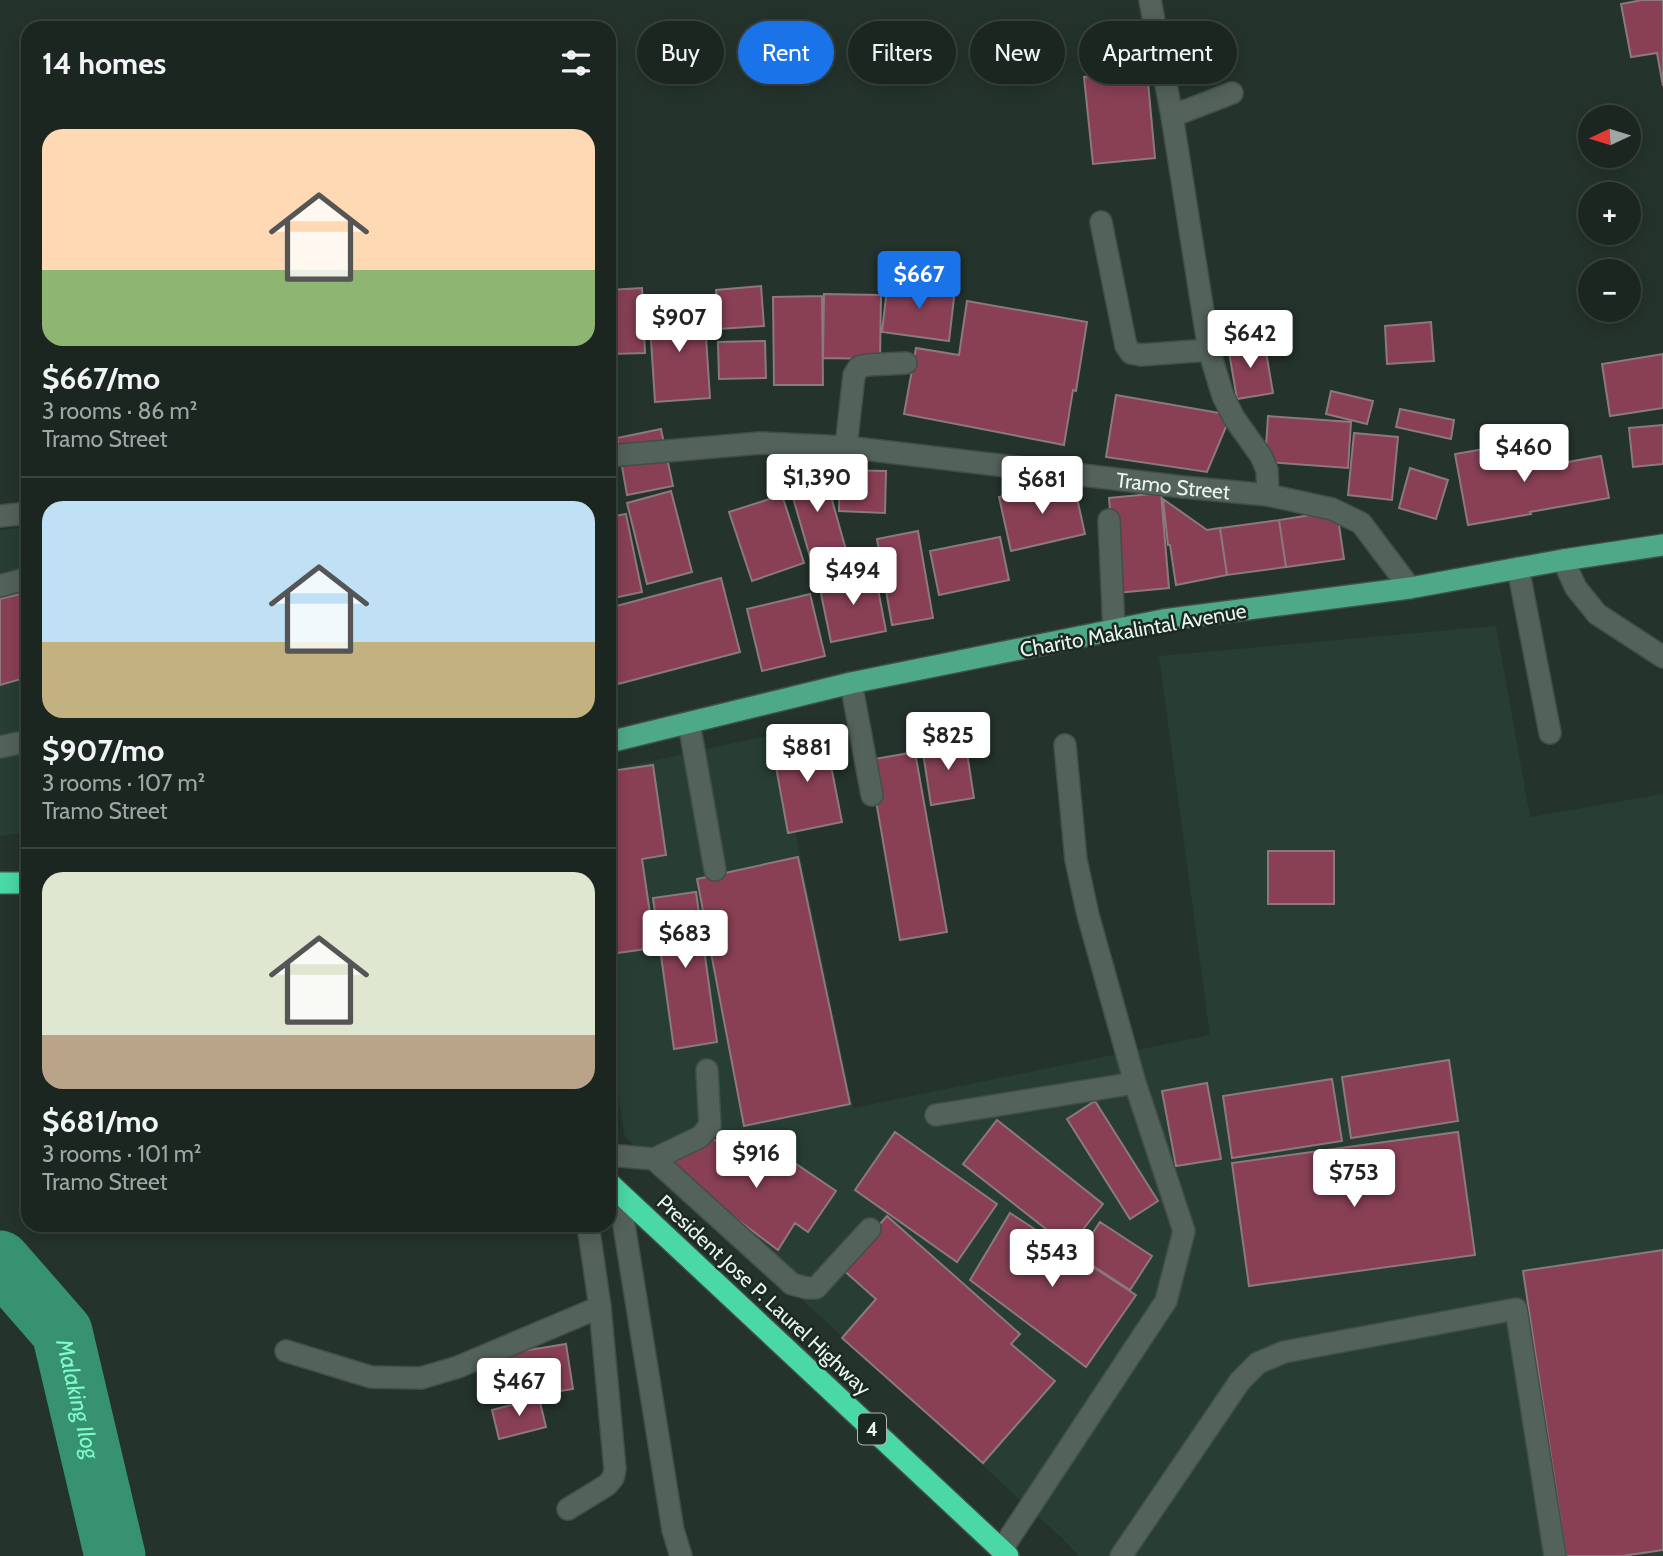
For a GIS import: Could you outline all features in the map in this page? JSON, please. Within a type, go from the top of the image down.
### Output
[{"type":"highway","points":[[0,883],[21,883]]},
{"type":"highway","name":"President Jose P. Laurel Highway","points":[[616,1191],[1005,1553]]},
{"type":"main road","name":"Charito Makalintal Avenue","points":[[616,740],[851,683],[1163,620],[1410,588],[1663,545]]},
{"type":"street","points":[[1150,0],[1172,116],[1209,351],[1223,396],[1234,418],[1261,456],[1266,470],[1268,495]]},
{"type":"street","points":[[1172,116],[1232,93]]},
{"type":"street","points":[[1101,222],[1126,346],[1131,353],[1141,355],[1209,351]]},
{"type":"street","points":[[846,447],[854,375],[859,367],[906,363]]},
{"type":"street","name":"Tramo Street","points":[[616,455],[760,443],[846,447],[1268,495],[1332,509],[1361,523],[1410,588]]},
{"type":"street","points":[[0,516],[21,514]]},
{"type":"street","points":[[1108,520],[1114,630]]},
{"type":"street","points":[[1563,560],[1576,588],[1597,614],[1663,657]]},
{"type":"street","points":[[1518,568],[1550,733]]},
{"type":"street","points":[[0,586],[21,580]]},
{"type":"street","points":[[851,683],[872,795]]},
{"type":"street","points":[[689,723],[715,870]]},
{"type":"street","points":[[0,747],[21,742]]},
{"type":"street","points":[[1005,1553],[1166,1301],[1184,1231],[1135,1083],[1088,915],[1076,860],[1065,745]]},
{"type":"street","points":[[616,1156],[654,1159],[700,1137],[710,1126],[707,1070]]},
{"type":"street","points":[[936,1115],[1135,1083]]},
{"type":"street","points":[[654,1159],[792,1284],[816,1288],[870,1230]]},
{"type":"street","points":[[616,1201],[673,1530],[681,1556]]},
{"type":"street","points":[[568,1509],[607,1485],[613,1478],[615,1469],[600,1307],[589,1232]]},
{"type":"street","points":[[286,1350],[371,1377],[421,1378],[458,1367],[600,1307]]},
{"type":"street","points":[[1126,1553],[1240,1381],[1258,1363],[1284,1352],[1516,1309],[1555,1556]]},
{"type":"shaded area","points":[[21,528],[21,833],[0,836],[0,530]]},
{"type":"shaded area","points":[[1496,626],[1530,817],[1663,794],[1663,1556],[1079,1556],[625,1137],[616,1084],[616,768],[775,734],[853,1108],[1210,1035],[1159,656]]},
{"type":"building","points":[[1663,0],[1663,86],[1657,53],[1631,57],[1621,4]]},
{"type":"building","points":[[1085,84],[1148,84],[1155,158],[1093,164]]},
{"type":"building","points":[[888,280],[955,289],[949,341],[882,332]]},
{"type":"building","points":[[761,286],[764,326],[719,329],[716,290]]},
{"type":"building","points":[[642,288],[645,353],[616,354],[616,290]]},
{"type":"building","points":[[824,294],[881,295],[880,359],[823,358]]},
{"type":"building","points":[[822,296],[823,385],[774,385],[773,297]]},
{"type":"building","points":[[967,301],[1087,322],[1064,445],[904,414],[916,348],[959,355]]},
{"type":"building","points":[[704,306],[710,398],[655,402],[649,309]]},
{"type":"building","points":[[1431,322],[1434,361],[1387,364],[1385,326]]},
{"type":"building","points":[[1264,340],[1273,393],[1237,399],[1228,346]]},
{"type":"building","points":[[765,341],[766,378],[719,379],[718,342]]},
{"type":"building","points":[[1663,354],[1663,408],[1610,416],[1602,364]]},
{"type":"building","points":[[1331,391],[1373,401],[1367,424],[1326,414]]},
{"type":"building","points":[[1116,395],[1231,415],[1207,472],[1106,457]]},
{"type":"building","points":[[1400,409],[1454,420],[1451,439],[1396,427]]},
{"type":"building","points":[[1268,416],[1351,422],[1348,468],[1265,462]]},
{"type":"building","points":[[1663,425],[1663,464],[1633,467],[1629,428]]},
{"type":"building","points":[[661,429],[673,486],[627,495],[617,438]]},
{"type":"building","points":[[1354,433],[1398,437],[1392,500],[1348,495]]},
{"type":"building","points":[[1519,443],[1524,470],[1601,456],[1609,498],[1468,525],[1455,454]]},
{"type":"building","points":[[821,461],[848,557],[813,567],[785,470]]},
{"type":"building","points":[[1410,468],[1448,480],[1436,519],[1399,508]]},
{"type":"building","points":[[840,470],[886,471],[885,513],[839,511]]},
{"type":"building","points":[[1073,480],[1085,534],[1011,551],[999,497]]},
{"type":"building","points":[[671,491],[692,572],[647,584],[627,503]]},
{"type":"building","points":[[1161,493],[1169,588],[1117,593],[1109,498]]},
{"type":"building","points":[[782,495],[804,563],[752,581],[729,512]]},
{"type":"building","points":[[1163,499],[1207,530],[1220,528],[1227,575],[1176,585]]},
{"type":"building","points":[[1337,511],[1344,559],[1286,567],[1279,520]]},
{"type":"building","points":[[626,514],[642,592],[616,598],[616,516]]},
{"type":"building","points":[[1279,520],[1286,567],[1227,575],[1220,528]]},
{"type":"building","points":[[918,531],[933,618],[892,625],[877,539]]},
{"type":"building","points":[[1000,537],[1009,580],[939,595],[930,551]]},
{"type":"building","points":[[875,573],[886,631],[831,642],[819,584]]},
{"type":"building","points":[[721,578],[740,652],[618,684],[616,606]]},
{"type":"building","points":[[21,594],[21,679],[0,685],[0,599]]},
{"type":"building","points":[[810,594],[825,656],[762,671],[747,609]]},
{"type":"building","points":[[825,735],[842,822],[788,833],[772,745]]},
{"type":"building","points":[[965,740],[974,798],[931,805],[922,746]]},
{"type":"building","points":[[915,752],[947,932],[900,940],[869,760]]},
{"type":"building","points":[[653,765],[666,855],[642,859],[655,948],[616,953],[616,800],[616,770]]},
{"type":"building","points":[[1268,851],[1334,851],[1334,904],[1268,904]]},
{"type":"building","points":[[798,857],[850,1104],[744,1126],[697,879]]},
{"type":"building","points":[[696,892],[717,1042],[674,1049],[653,898]]},
{"type":"building","points":[[1449,1060],[1458,1121],[1351,1138],[1342,1077]]},
{"type":"building","points":[[1332,1079],[1342,1141],[1232,1158],[1223,1096]]},
{"type":"building","points":[[1207,1083],[1221,1159],[1176,1166],[1162,1091]]},
{"type":"building","points":[[1095,1101],[1158,1201],[1130,1219],[1067,1119]]},
{"type":"building","points":[[997,1120],[1103,1204],[1069,1247],[963,1164]]},
{"type":"building","points":[[895,1132],[997,1204],[957,1262],[855,1190]]},
{"type":"building","points":[[1458,1132],[1475,1255],[1249,1286],[1232,1163]]},
{"type":"building","points":[[710,1137],[764,1170],[777,1151],[836,1191],[808,1232],[795,1223],[778,1250],[667,1167]]},
{"type":"building","points":[[1010,1213],[1136,1295],[1086,1367],[970,1280]]},
{"type":"building","points":[[887,1216],[1020,1334],[1011,1344],[1055,1381],[983,1463],[842,1338],[876,1299],[841,1268]]},
{"type":"building","points":[[1100,1222],[1152,1256],[1130,1290],[1078,1256]]},
{"type":"building","points":[[1663,1250],[1663,1550],[1622,1556],[1566,1556],[1523,1271]]},
{"type":"building","points":[[566,1344],[573,1389],[517,1398],[510,1353]]},
{"type":"building","points":[[539,1398],[546,1427],[499,1439],[492,1410]]},
{"type":"waterway","name":"Malaking Ilog","points":[[0,1261],[62,1332],[115,1556]]}]
